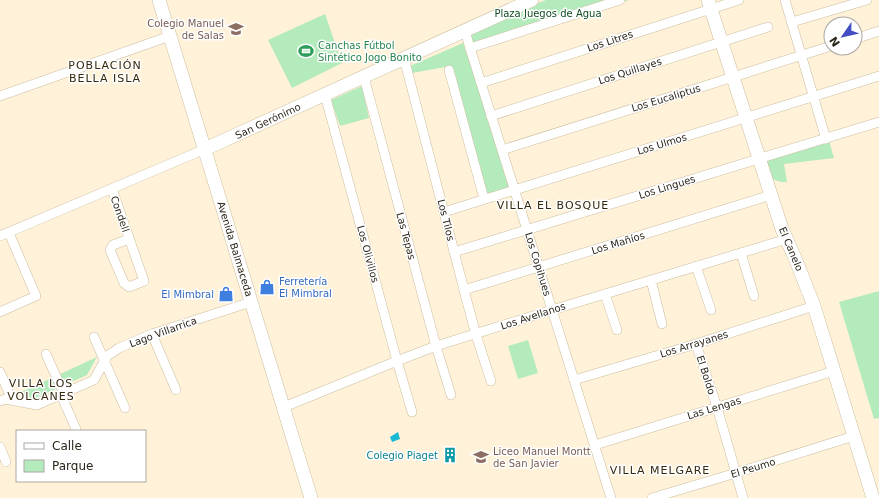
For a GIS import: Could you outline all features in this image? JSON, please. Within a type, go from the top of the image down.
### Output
[{"type":"street","name":"Avenida Balmaceda","points":[[159,0],[311,498]]},
{"type":"street","name":"San Gerónimo","points":[[4,235],[205,149],[532,0]]},
{"type":"street","points":[[470,48],[620,0]]},
{"type":"street","name":"Los Litres","points":[[481,83],[709,5],[739,0]]},
{"type":"street","points":[[785,0],[826,138]]},
{"type":"street","points":[[792,22],[867,0]]},
{"type":"street","name":"El Canelo","points":[[709,5],[782,229],[814,306],[873,498]]},
{"type":"street","name":"Los Quillayes","points":[[491,116],[768,27]]},
{"type":"street","name":"Los Copihues","points":[[465,31],[611,498]]},
{"type":"street","points":[[863,36],[879,31]]},
{"type":"street","points":[[0,96],[170,36]]},
{"type":"street","name":"Los Eucaliptus","points":[[502,150],[823,48]]},
{"type":"street","name":"Los Tilos","points":[[404,58],[464,290],[491,381]]},
{"type":"street","points":[[449,70],[485,200]]},
{"type":"street","name":"Los Ulmos","points":[[444,212],[879,76]]},
{"type":"street","name":"Las Tepas","points":[[364,77],[436,346],[451,395]]},
{"type":"street","name":"Los Olivillos","points":[[325,95],[412,412]]},
{"type":"street","name":"Los Lingues","points":[[454,252],[879,122]]},
{"type":"street","name":"Condell","points":[[112,189],[144,281],[129,287],[124,283],[110,250],[113,245],[129,239]]},
{"type":"street","name":"Los Mañíos","points":[[464,290],[771,195]]},
{"type":"street","points":[[0,312],[36,296],[4,235]]},
{"type":"street","name":"Los Avellanos","points":[[284,407],[436,346],[787,239]]},
{"type":"street","points":[[741,253],[754,296]]},
{"type":"street","points":[[696,266],[711,310]]},
{"type":"street","points":[[651,280],[662,324]]},
{"type":"street","points":[[605,294],[617,330]]},
{"type":"street","name":"Lago Villarrica","points":[[0,400],[12,400],[37,405],[94,380],[107,356],[119,348],[152,334],[251,302]]},
{"type":"street","name":"Los Arrayanes","points":[[574,380],[696,344],[814,306]]},
{"type":"street","points":[[152,334],[176,390]]},
{"type":"street","points":[[94,337],[125,408]]},
{"type":"street","name":"El Boldo","points":[[696,344],[717,407],[743,498]]},
{"type":"street","points":[[46,354],[76,429]]},
{"type":"street","name":"Las Lengas","points":[[595,445],[834,371]]},
{"type":"street","points":[[0,372],[12,400]]},
{"type":"street","name":"El Peumo","points":[[652,498],[854,436]]},
{"type":"street","points":[[0,447],[6,462]]},
{"type":"green space","name":"Plaza Juegos de Agua","points":[[546,0],[629,0],[474,48],[469,31]]},
{"type":"green space","name":"Canchas Fútbol Sintético Jogo Bonito","points":[[325,14],[342,63],[292,88],[268,40]]},
{"type":"green space","points":[[463,43],[514,195],[488,201],[451,66],[412,73],[410,66]]},
{"type":"green space","points":[[362,86],[369,118],[340,126],[331,100]]},
{"type":"green space","points":[[829,141],[834,158],[784,164],[787,182],[772,179],[765,161]]},
{"type":"green space","points":[[879,291],[879,418],[874,419],[839,302]]},
{"type":"green space","points":[[528,340],[538,373],[518,379],[508,346]]},
{"type":"green space","name":"VILLA LOS VOLCANES","points":[[97,357],[87,375],[34,399],[19,393]]},
{"type":"water","points":[[398,432],[400,439],[392,442],[390,437]]},
{"type":"place","name":"Colegio Manuel de Salas","points":[[236,29]]},
{"type":"place","name":"Canchas Fútbol Sintético Jogo Bonito","points":[[306,51]]},
{"type":"place","name":"Ferretería El Mimbral","points":[[267,287]]},
{"type":"place","name":"El Mimbral","points":[[226,294]]},
{"type":"place","name":"Colegio Piaget","points":[[450,455]]},
{"type":"place","name":"Liceo Manuel Montt de San Javier","points":[[481,457]]},
{"type":"district","name":"POBLACIÓN BELLA ISLA","points":[[105,71]]},
{"type":"district","name":"VILLA EL BOSQUE","points":[[553,205]]},
{"type":"district","name":"VILLA LOS VOLCANES","points":[[41,389]]},
{"type":"district","name":"VILLA MELGARE","points":[[660,470]]}]
